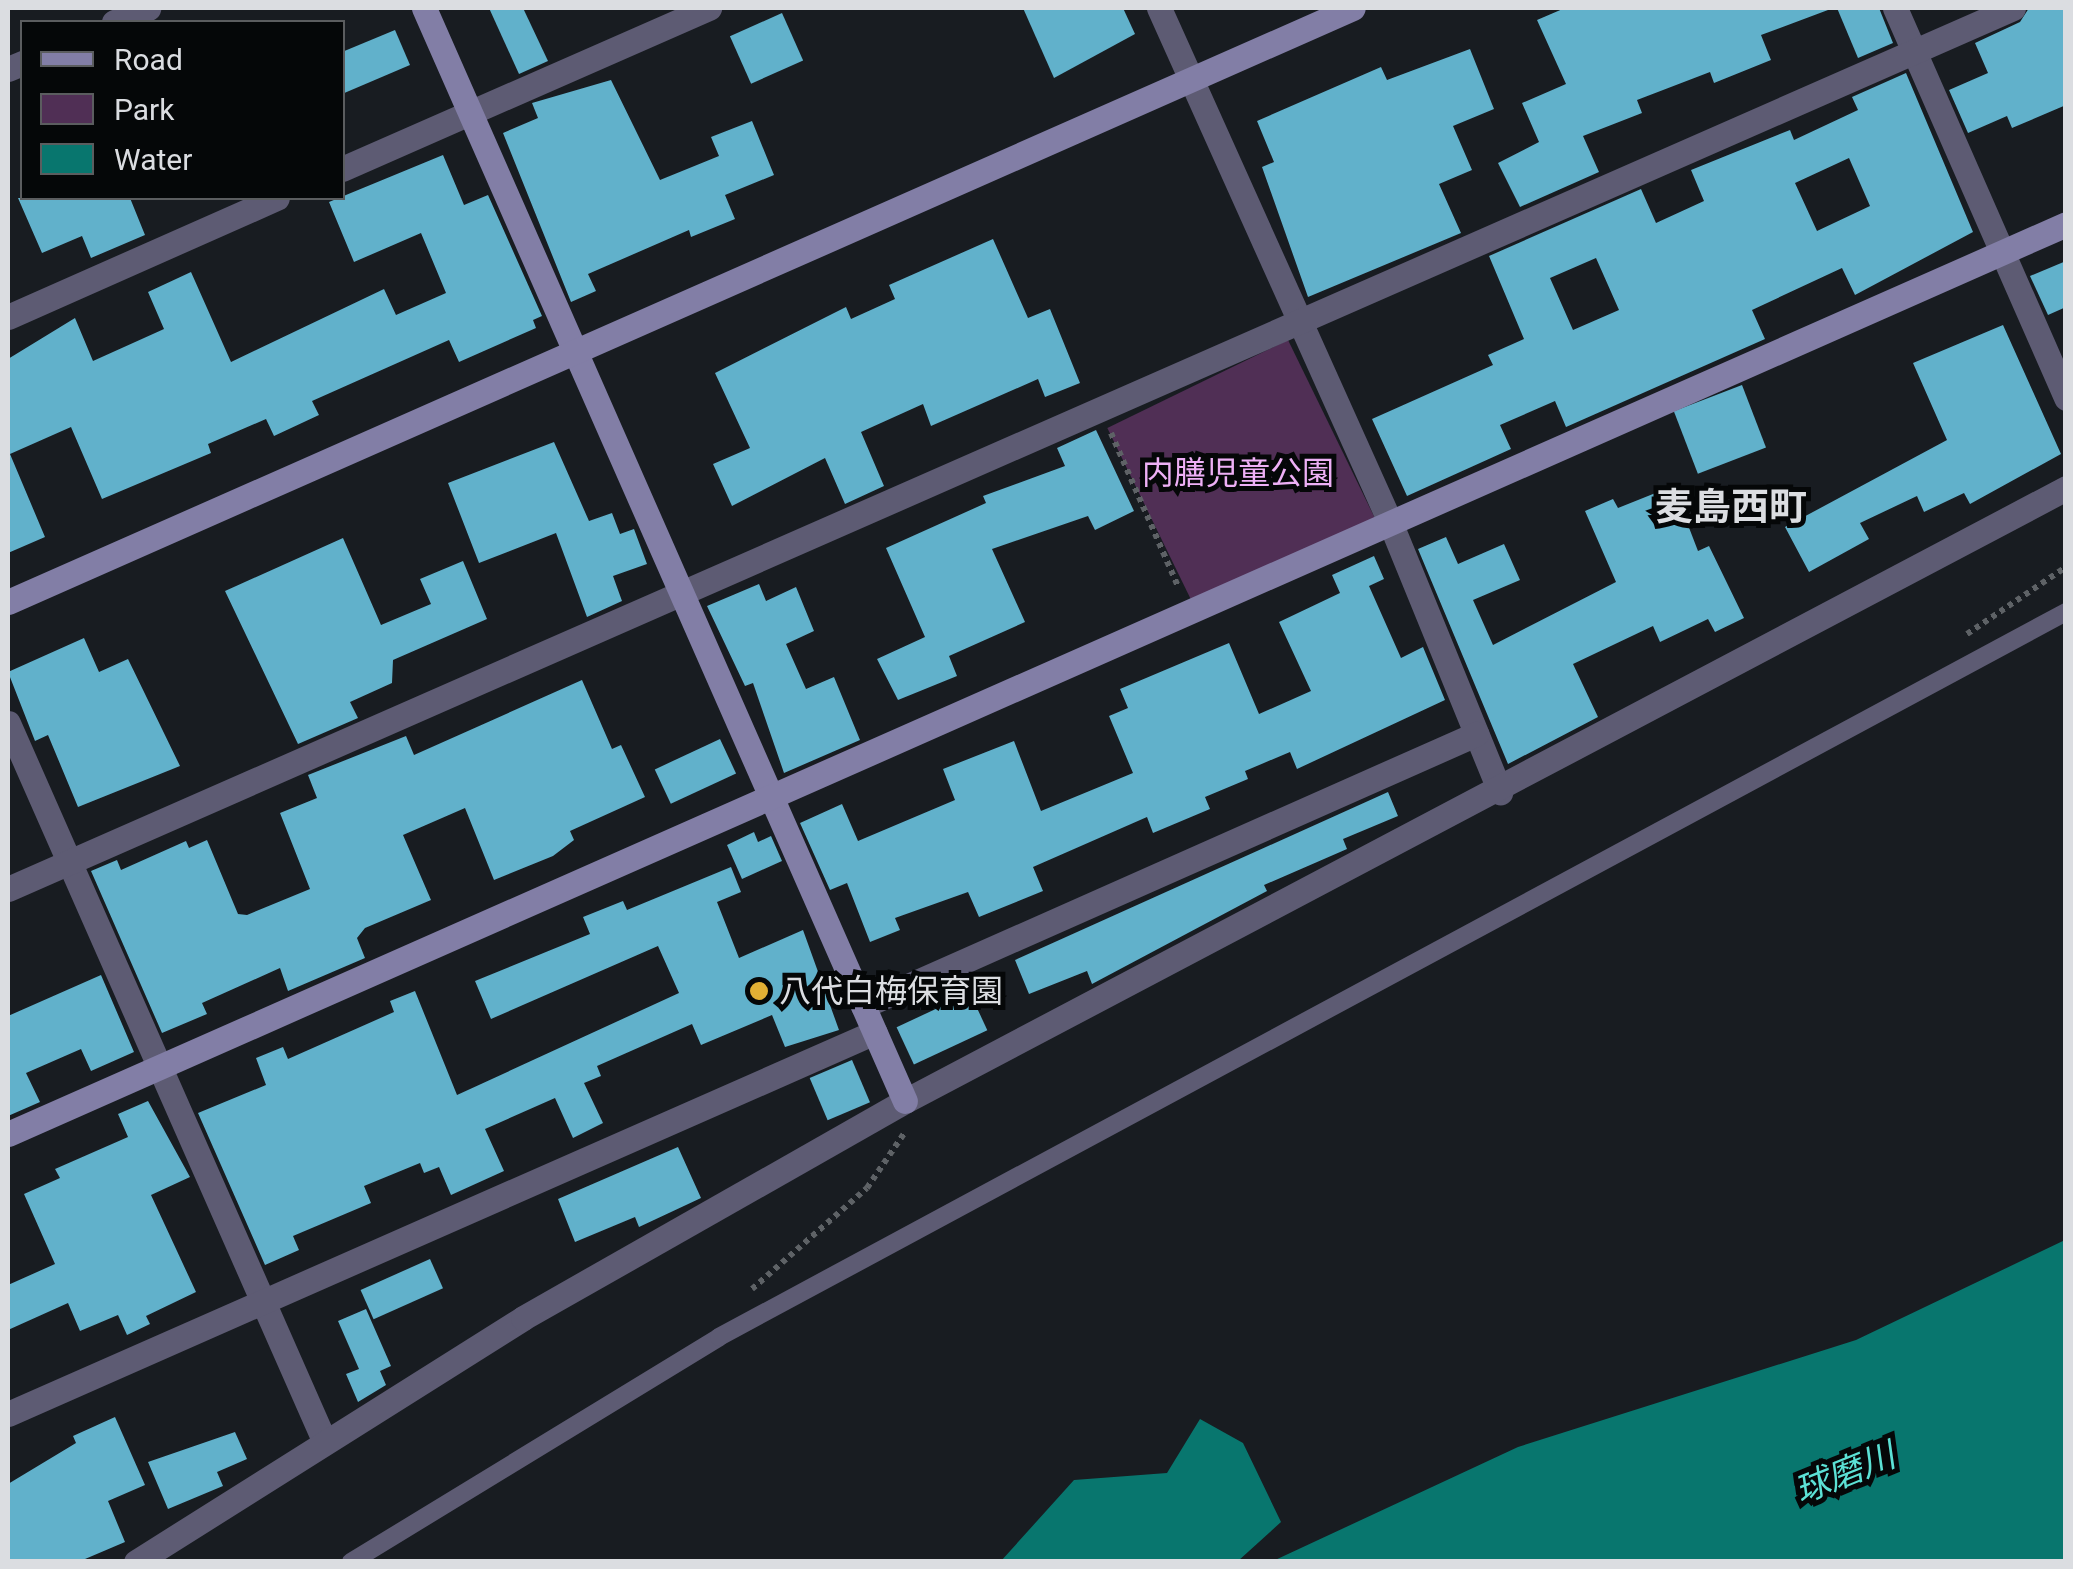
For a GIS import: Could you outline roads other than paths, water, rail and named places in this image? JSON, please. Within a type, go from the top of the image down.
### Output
[{"type":"street","points":[[119,20],[148,8]]},
{"type":"street","points":[[424,8],[905,1101]]},
{"type":"street","points":[[345,168],[709,8]]},
{"type":"street","points":[[1159,8],[1390,522],[1500,792]]},
{"type":"street","points":[[8,602],[577,354],[1353,8]]},
{"type":"street","points":[[1895,8],[2066,398]]},
{"type":"street","points":[[8,890],[679,588],[2013,8]]},
{"type":"street","points":[[8,317],[272,200]]},
{"type":"street","points":[[8,1134],[2066,224]]},
{"type":"street","points":[[136,1562],[323,1438],[905,1101],[1500,792],[2066,488]]},
{"type":"street","points":[[8,723],[258,1304],[323,1438]]},
{"type":"street","points":[[863,1006],[1476,734]]},
{"type":"street","points":[[8,1414],[875,1032]]},
{"type":"lane","points":[[350,1562],[719,1336],[2066,612]]},
{"type":"water","name":"球磨川","points":[[2065,1240],[2065,1561],[1273,1561],[1518,1447],[1856,1340]]},
{"type":"water","points":[[1200,1419],[1243,1443],[1281,1522],[1238,1561],[1001,1561],[1074,1480],[1167,1473]]},
{"type":"place","name":"八代白梅保育園","points":[[759,991]]},
{"type":"district","name":"麦島西町","points":[[1731,508]]},
{"type":"park label","name":"内膳児童公園","points":[[1238,473]]}]
